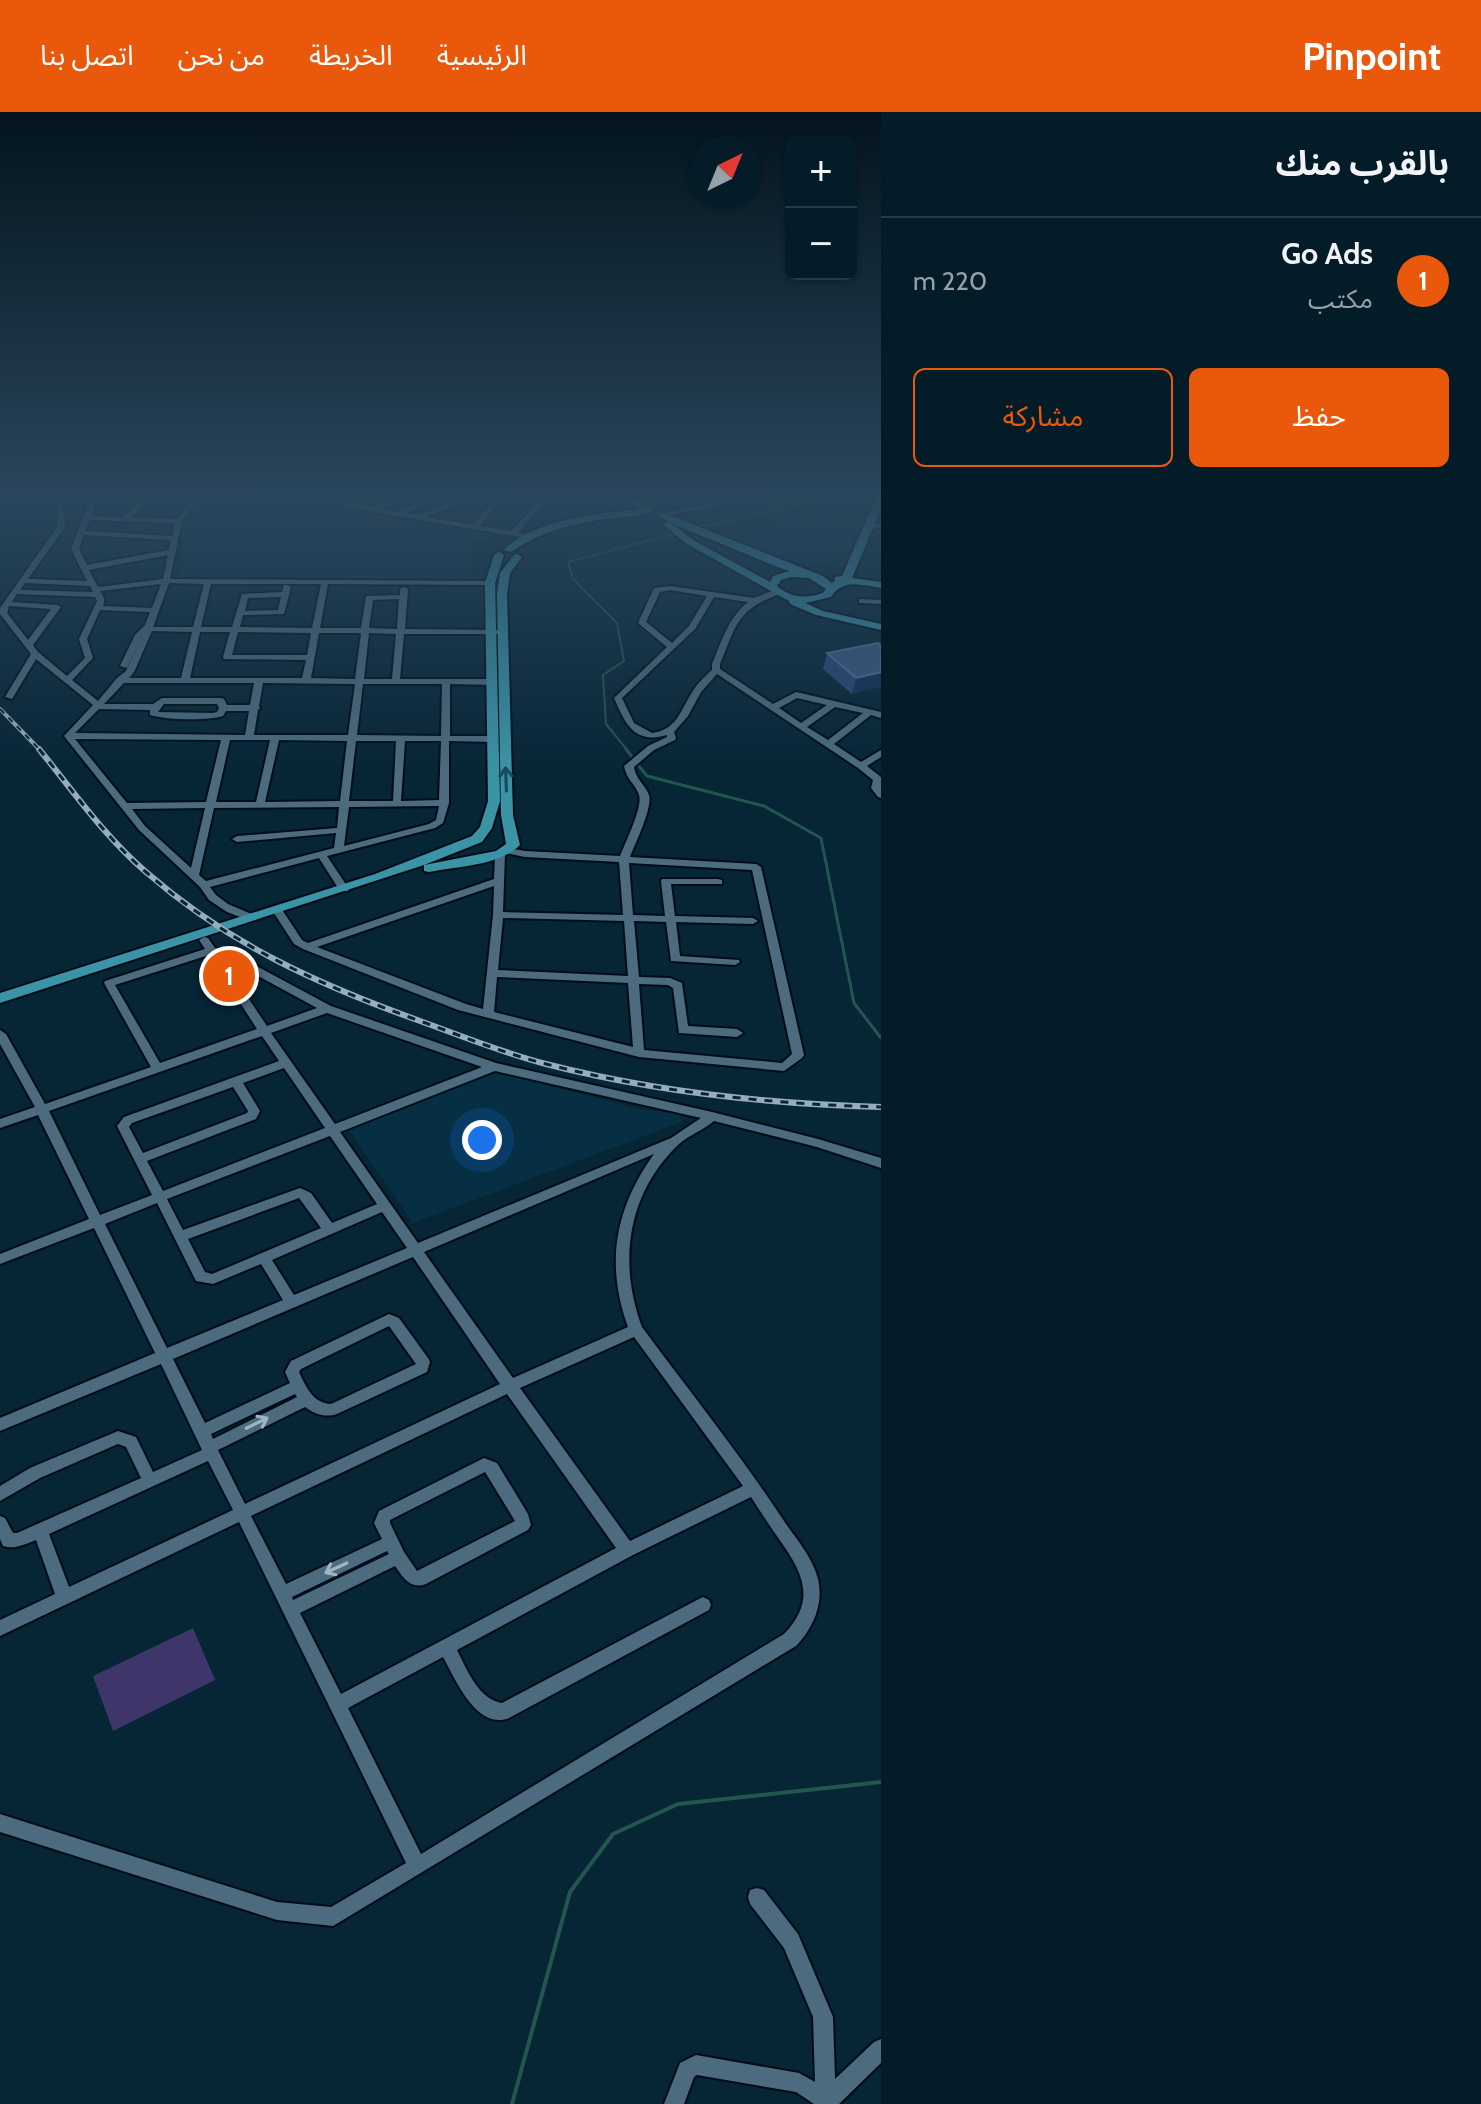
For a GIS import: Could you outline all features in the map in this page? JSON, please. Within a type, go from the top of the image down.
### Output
[{"type":"main road","points":[[380,877],[502,853],[513,845],[507,815],[497,632],[491,587]]},
{"type":"main road","points":[[502,587],[493,682],[494,801],[481,833],[485,848],[502,853]]},
{"type":"main road","points":[[769,587],[820,613],[881,627]]},
{"type":"main road","points":[[776,587],[778,592]]},
{"type":"main road","points":[[822,587],[827,592]]},
{"type":"main road","points":[[778,592],[806,600],[834,587]]},
{"type":"main road","points":[[820,613],[818,605],[827,592]]},
{"type":"main road","points":[[0,998],[104,975],[252,918],[380,877],[481,833],[513,836]]},
{"type":"main road","points":[[0,1009],[208,945],[277,910]]},
{"type":"street","points":[[3,610],[19,587]]},
{"type":"street","points":[[77,587],[96,589]]},
{"type":"street","points":[[16,592],[114,587]]},
{"type":"street","points":[[68,736],[99,706],[141,651],[164,587]]},
{"type":"street","points":[[185,680],[207,587]]},
{"type":"street","points":[[239,613],[280,613],[287,587]]},
{"type":"street","points":[[306,681],[324,587]]},
{"type":"street","points":[[396,681],[404,587]]},
{"type":"street","points":[[672,647],[642,623],[657,590],[665,588],[751,600],[778,592]]},
{"type":"street","points":[[69,679],[82,669],[89,658],[83,639],[98,608],[96,589]]},
{"type":"street","points":[[285,594],[246,595],[228,658],[310,658]]},
{"type":"street","points":[[712,594],[692,627],[618,698],[630,725],[641,733],[655,736],[670,732],[682,722],[695,693],[716,670],[741,609],[751,600]]},
{"type":"street","points":[[339,849],[363,630],[370,597],[403,597]]},
{"type":"street","points":[[862,601],[881,602]]},
{"type":"street","points":[[3,610],[57,607],[9,697]]},
{"type":"street","points":[[98,608],[155,610]]},
{"type":"street","points":[[3,610],[32,650],[99,706],[155,707]]},
{"type":"street","points":[[147,628],[497,632]]},
{"type":"street","points":[[716,670],[861,766],[880,781],[876,788],[881,795]]},
{"type":"street","points":[[120,681],[493,682]]},
{"type":"street","points":[[249,736],[259,681]]},
{"type":"street","points":[[204,885],[432,826],[443,818],[446,682]]},
{"type":"street","points":[[772,708],[796,695],[881,715]]},
{"type":"street","points":[[162,701],[222,701],[223,708],[220,714],[214,716],[156,715],[152,712],[155,707],[162,701]]},
{"type":"street","points":[[801,727],[832,705]]},
{"type":"street","points":[[223,708],[256,708]]},
{"type":"street","points":[[828,744],[869,713]]},
{"type":"street","points":[[639,1053],[624,860],[644,806],[644,795],[631,777],[629,766],[651,748],[672,738],[670,732]]},
{"type":"street","points":[[68,736],[494,739]]},
{"type":"street","points":[[68,736],[124,806],[159,845],[204,885],[209,896],[220,905],[252,918]]},
{"type":"street","points":[[194,876],[226,736]]},
{"type":"street","points":[[260,804],[275,737]]},
{"type":"street","points":[[397,799],[401,738]]},
{"type":"street","points":[[861,766],[880,754]]},
{"type":"street","points":[[124,806],[444,803]]},
{"type":"street","points":[[237,839],[342,830]]},
{"type":"street","points":[[277,910],[298,942],[307,947],[462,1007],[488,1014],[639,1053],[784,1067],[798,1055],[756,867],[502,853],[488,1014]]},
{"type":"street","points":[[321,854],[344,889]]},
{"type":"street","points":[[307,947],[499,881]]},
{"type":"street","points":[[718,882],[666,881],[675,959],[735,962]]},
{"type":"street","points":[[498,915],[753,921]]},
{"type":"street","points":[[208,945],[327,1009],[494,1067],[712,1116],[881,1163]]},
{"type":"street","points":[[208,945],[284,1064],[627,1550]]},
{"type":"street","points":[[493,973],[670,982],[678,986],[683,1030],[737,1033]]},
{"type":"street","points":[[104,975],[158,1069]]},
{"type":"street","points":[[0,1124],[327,1009]]},
{"type":"street","points":[[0,1034],[42,1110],[416,1864]]},
{"type":"street","points":[[284,1064],[125,1122],[123,1128],[200,1275],[206,1280],[384,1206]]},
{"type":"street","points":[[0,1259],[494,1067]]},
{"type":"street","points":[[139,1159],[252,1116],[254,1111],[236,1082]]},
{"type":"street","points":[[0,1425],[675,1141],[712,1116]]},
{"type":"street","points":[[0,1823],[277,1911],[301,1916],[333,1917],[790,1640],[800,1630],[808,1617],[812,1594],[810,1578],[754,1488],[636,1330],[630,1317],[623,1276],[626,1218],[646,1176],[675,1141]]},
{"type":"street","points":[[181,1236],[298,1193],[306,1196],[328,1228]]},
{"type":"street","points":[[263,1257],[291,1301]]},
{"type":"street","points":[[389,1320],[394,1322],[423,1362],[420,1370],[332,1410],[319,1409],[302,1393],[292,1369],[299,1362],[389,1320]]},
{"type":"street","points":[[0,1628],[240,1512],[636,1330]]},
{"type":"street","points":[[201,1432],[302,1393]]},
{"type":"street","points":[[0,1523],[6,1537],[13,1542],[210,1451],[302,1393]]},
{"type":"street","points":[[0,1494],[35,1473],[118,1437],[131,1442],[150,1481]]},
{"type":"street","points":[[484,1465],[492,1468],[523,1519],[520,1529],[420,1579],[412,1577],[395,1549],[382,1523],[388,1512],[484,1465]]},
{"type":"street","points":[[337,1705],[627,1550],[754,1488]]},
{"type":"street","points":[[40,1530],[64,1597]]},
{"type":"street","points":[[282,1594],[395,1549]]},
{"type":"street","points":[[290,1610],[395,1549]]},
{"type":"street","points":[[445,1646],[482,1706],[495,1713],[503,1712],[703,1605]]},
{"type":"street","points":[[757,1897],[791,1941],[823,2017],[825,2102]]},
{"type":"street","points":[[825,2102],[881,2049]]},
{"type":"street","points":[[674,2104],[687,2070],[696,2065],[799,2083],[825,2102]]},
{"type":"shaded area","points":[[498,1072],[638,1109],[679,1113],[682,1122],[413,1223],[348,1129]]},
{"type":"shaded area","points":[[193,1628],[215,1680],[113,1731],[93,1676]]},
{"type":"building","points":[[878,643],[881,646],[881,672],[856,678],[827,653]]},
{"type":"waterway","points":[[581,587],[617,623],[624,661],[603,675],[606,724],[628,751]]},
{"type":"waterway","points":[[626,749],[632,757]]},
{"type":"waterway","points":[[638,765],[647,776],[764,806],[821,838],[854,1003],[881,1038]]},
{"type":"waterway","points":[[512,2104],[570,1892],[613,1834],[678,1804],[881,1782]]},
{"type":"railway","points":[[0,709],[41,751]]},
{"type":"railway","points":[[39,749],[116,844],[146,872],[210,921],[310,977],[498,1050],[587,1074],[712,1095],[881,1107]]},
{"type":"place","name":"Go Ads","points":[[229,976]]}]
